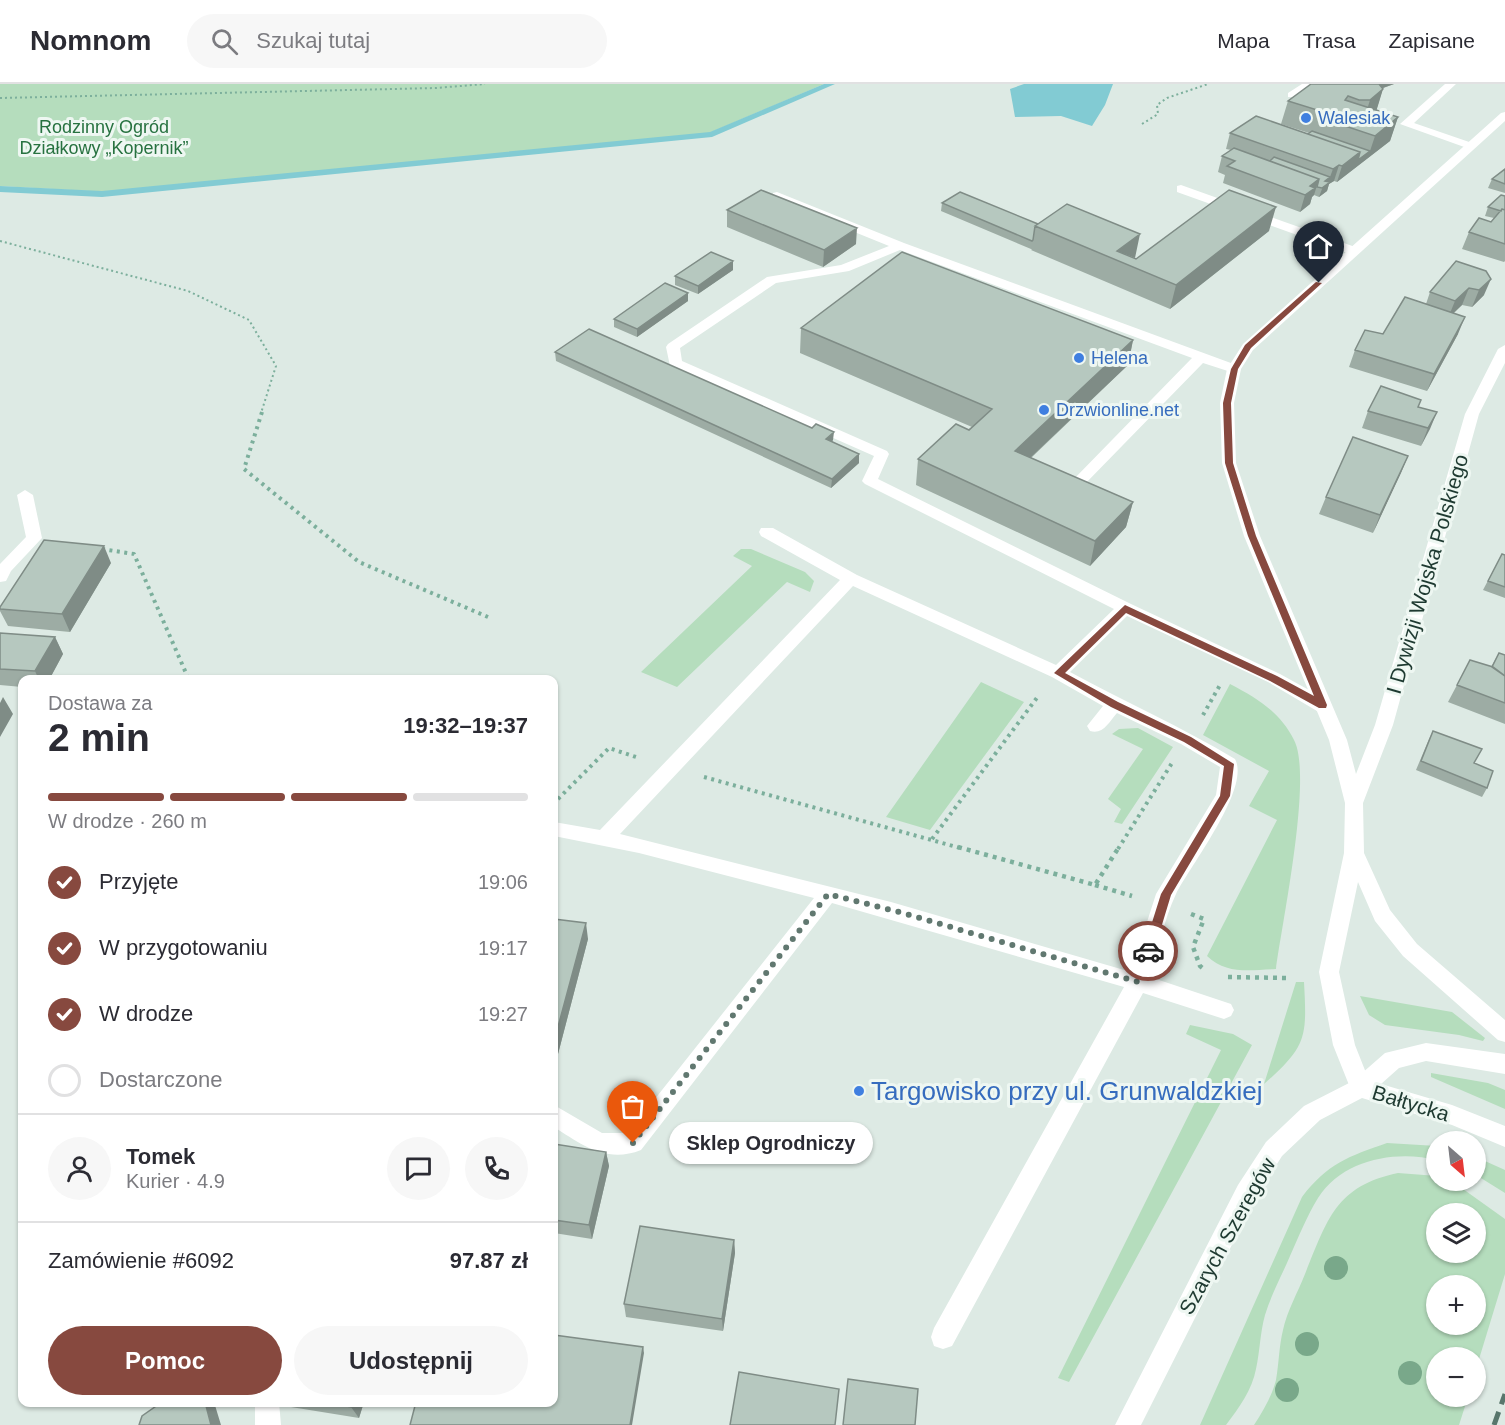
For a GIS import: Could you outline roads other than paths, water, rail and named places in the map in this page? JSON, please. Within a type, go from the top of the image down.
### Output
[{"type":"street","points":[[1292,95],[1310,84]]},
{"type":"street","points":[[1451,84],[1406,124],[1471,146]]},
{"type":"street","points":[[1361,1088],[1344,1045],[1329,972],[1354,853],[1354,803],[1338,740],[1252,536],[1229,463],[1227,403],[1234,369],[1248,347],[1505,115]]},
{"type":"street","points":[[1181,189],[1354,251]]},
{"type":"street","points":[[777,195],[900,246],[1234,369]]},
{"type":"street","points":[[900,246],[844,268],[772,280],[673,347],[675,363],[882,454],[870,481],[1125,608],[1274,678],[1323,705]]},
{"type":"street","name":"I Dywizji Wojska Polskiego","points":[[1354,803],[1384,725],[1472,414],[1505,349]]},
{"type":"street","points":[[1077,484],[1201,357]]},
{"type":"street","points":[[0,578],[5,568],[34,538],[26,495]]},
{"type":"street","points":[[767,532],[851,579],[977,643],[1058,673],[1114,704],[1187,739],[1230,764],[1225,796],[1166,894],[1138,982],[943,1337]]},
{"type":"street","points":[[605,837],[851,579]]},
{"type":"street","points":[[1058,673],[1125,608]]},
{"type":"street","points":[[1096,726],[1114,704]]},
{"type":"street","points":[[558,830],[605,837],[903,913],[1138,982],[1224,1010]]},
{"type":"street","points":[[1354,853],[1382,915],[1410,950],[1505,1033]]},
{"type":"street","points":[[558,1117],[599,1143],[633,1143],[828,894]]},
{"type":"street","name":"Bałtycka","points":[[1361,1088],[1393,1060],[1426,1052],[1505,1064]]},
{"type":"street","name":"Bałtycka","points":[[1361,1088],[1448,1114],[1488,1128],[1505,1137]]},
{"type":"street","name":"Szarych Szeregów","points":[[1128,1425],[1246,1193],[1274,1149],[1312,1113],[1361,1088]]},
{"type":"street","points":[[267,1407],[268,1425]]},
{"type":"water","points":[[1024,84],[1113,84],[1105,105],[1092,126],[1061,116],[1015,117],[1010,89]]},
{"type":"waterway","points":[[0,189],[102,194],[712,134],[831,84]]},
{"type":"railway","points":[[1494,1425],[1505,1394]]},
{"type":"place","name":"Walesiak","points":[[1306,118]]},
{"type":"place","name":"Helena","points":[[1079,358]]},
{"type":"place","name":"Drzwionline.net","points":[[1044,410]]},
{"type":"place","name":"Targowisko przy ul. Grunwaldzkiej","points":[[859,1091]]},
{"type":"place","name":"Sklep Ogrodniczy","points":[[633,1143]]},
{"type":"park label","name":"Rodzinny Ogród Działkowy „Kopernik”","points":[[104,137]]}]
